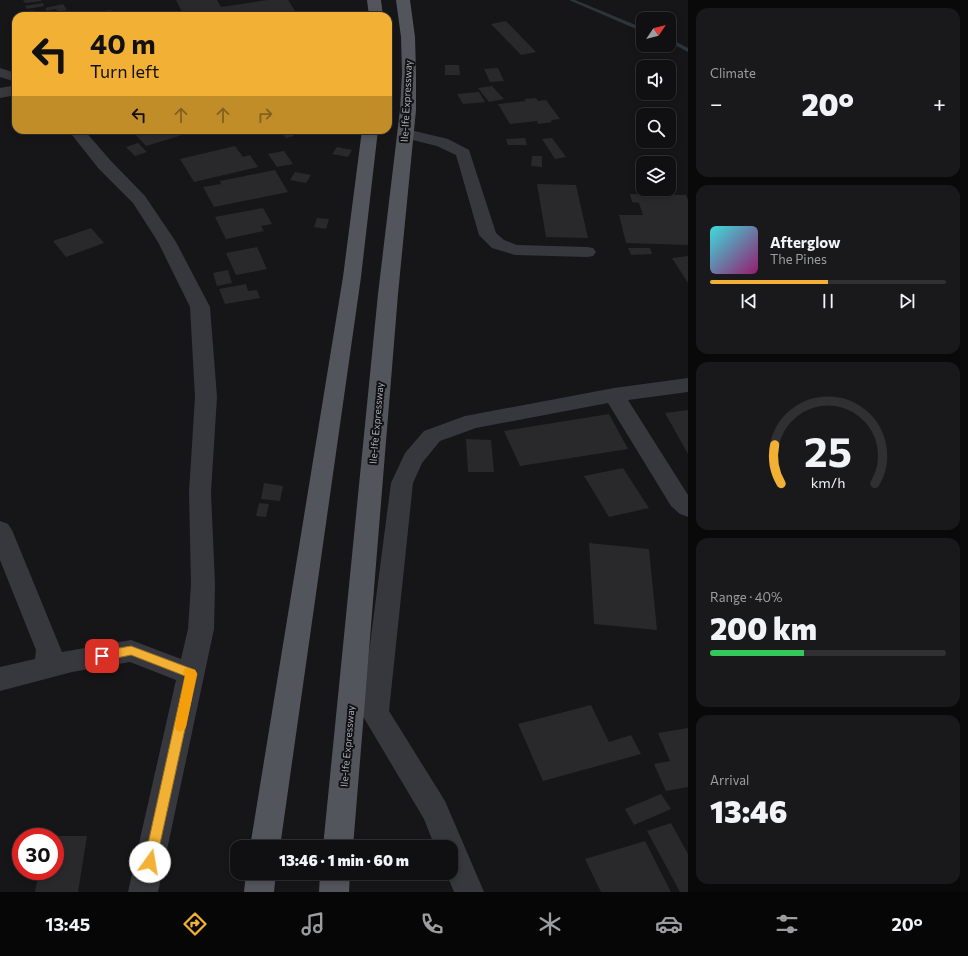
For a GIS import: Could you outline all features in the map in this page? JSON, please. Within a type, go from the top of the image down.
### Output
[{"type":"main road","points":[[374,0],[376,12]]},
{"type":"main road","name":"Ile-Ife Expressway","points":[[339,840],[392,256],[406,134],[410,65],[403,0]]},
{"type":"main road","points":[[266,840],[350,285],[369,134]]},
{"type":"main road","points":[[259,892],[260,880]]},
{"type":"main road","points":[[334,892],[335,880]]},
{"type":"street","points":[[0,72],[12,76]]},
{"type":"street","points":[[0,92],[12,90]]},
{"type":"street","points":[[79,134],[105,165],[139,200],[167,242],[200,307],[206,398],[200,492],[203,584],[201,629],[143,892]]},
{"type":"street","points":[[406,134],[439,140],[453,145],[463,153],[488,235],[498,244],[515,250],[587,252]]},
{"type":"street","points":[[448,840],[435,810],[376,713],[402,483],[413,459],[432,436],[472,421],[614,395],[688,385]]},
{"type":"street","points":[[614,395],[679,500],[688,508]]},
{"type":"street","points":[[0,530],[48,650],[48,667]]},
{"type":"street","points":[[0,678],[72,661],[131,651],[192,674]]},
{"type":"street","points":[[458,865],[469,892]]},
{"type":"building","points":[[23,0],[41,0],[41,1],[25,3]]},
{"type":"building","points":[[176,0],[217,0],[221,7],[268,0],[288,0],[295,11],[288,12],[182,12]]},
{"type":"building","points":[[43,3],[44,6],[27,9],[25,6]]},
{"type":"building","points":[[63,4],[67,10],[58,12],[56,9],[47,11],[45,8]]},
{"type":"building","points":[[33,10],[34,12],[23,12]]},
{"type":"building","points":[[111,10],[112,12],[99,12]]},
{"type":"building","points":[[506,21],[536,52],[521,55],[491,24]]},
{"type":"building","points":[[445,65],[459,65],[460,75],[445,75]]},
{"type":"building","points":[[498,68],[504,81],[490,82],[484,69]]},
{"type":"building","points":[[492,86],[504,99],[489,102],[478,88]]},
{"type":"building","points":[[479,92],[485,102],[463,104],[457,94]]},
{"type":"building","points":[[536,98],[538,101],[546,100],[560,119],[538,124],[537,121],[510,124],[498,104],[526,101],[524,99]]},
{"type":"building","points":[[135,134],[186,134],[146,146]]},
{"type":"building","points":[[282,134],[292,134],[294,136],[286,138]]},
{"type":"building","points":[[525,138],[527,145],[508,145],[506,139]]},
{"type":"building","points":[[552,138],[566,157],[555,159],[542,139]]},
{"type":"building","points":[[138,143],[147,152],[135,156],[126,147]]},
{"type":"building","points":[[235,146],[243,157],[250,155],[258,167],[194,182],[180,159]]},
{"type":"building","points":[[337,147],[352,150],[348,157],[332,154]]},
{"type":"building","points":[[284,151],[293,164],[277,167],[268,154]]},
{"type":"building","points":[[532,156],[542,156],[542,167],[531,166]]},
{"type":"building","points":[[275,170],[288,192],[214,207],[203,187],[221,184],[220,181]]},
{"type":"building","points":[[295,172],[311,175],[306,183],[290,180]]},
{"type":"building","points":[[537,184],[576,185],[588,238],[546,237]]},
{"type":"building","points":[[630,194],[636,194],[636,196],[686,195],[688,200],[688,245],[626,243],[619,215],[643,215],[639,203],[632,202]]},
{"type":"building","points":[[263,208],[272,224],[261,226],[264,231],[226,239],[215,217]]},
{"type":"building","points":[[317,218],[329,219],[326,229],[314,227]]},
{"type":"building","points":[[91,228],[104,243],[66,257],[53,241]]},
{"type":"building","points":[[257,247],[267,269],[236,275],[226,253]]},
{"type":"building","points":[[628,248],[650,248],[652,254],[631,255]]},
{"type":"building","points":[[688,256],[688,283],[672,258]]},
{"type":"building","points":[[228,270],[232,283],[217,286],[213,273]]},
{"type":"building","points":[[246,284],[248,291],[257,290],[260,298],[225,304],[219,289]]},
{"type":"building","points":[[688,410],[688,454],[665,413]]},
{"type":"building","points":[[609,414],[628,449],[520,466],[504,431]]},
{"type":"building","points":[[466,439],[491,440],[494,472],[468,472]]},
{"type":"building","points":[[623,468],[649,508],[609,517],[584,476]]},
{"type":"building","points":[[264,483],[283,486],[280,501],[261,499]]},
{"type":"building","points":[[259,503],[269,504],[266,517],[256,516]]},
{"type":"building","points":[[589,543],[649,549],[657,630],[594,624]]},
{"type":"building","points":[[591,705],[609,742],[631,735],[641,754],[543,781],[518,724]]},
{"type":"building","points":[[688,728],[688,787],[666,791],[654,764],[670,761],[658,733]]},
{"type":"building","points":[[661,794],[671,809],[634,825],[625,809]]},
{"type":"building","points":[[671,823],[688,854],[688,892],[680,892],[647,831]]},
{"type":"building","points":[[64,836],[87,836],[78,892],[35,892],[37,880],[64,880]]},
{"type":"building","points":[[645,841],[671,892],[601,892],[585,859]]},
{"type":"waterway","points":[[571,0],[636,27]]},
{"type":"waterway","points":[[676,44],[688,50]]},
{"type":"slow traffic","points":[[180,727],[192,674],[188,673]]},
{"type":"route","points":[[102,656],[131,651],[192,674],[150,862]]}]
